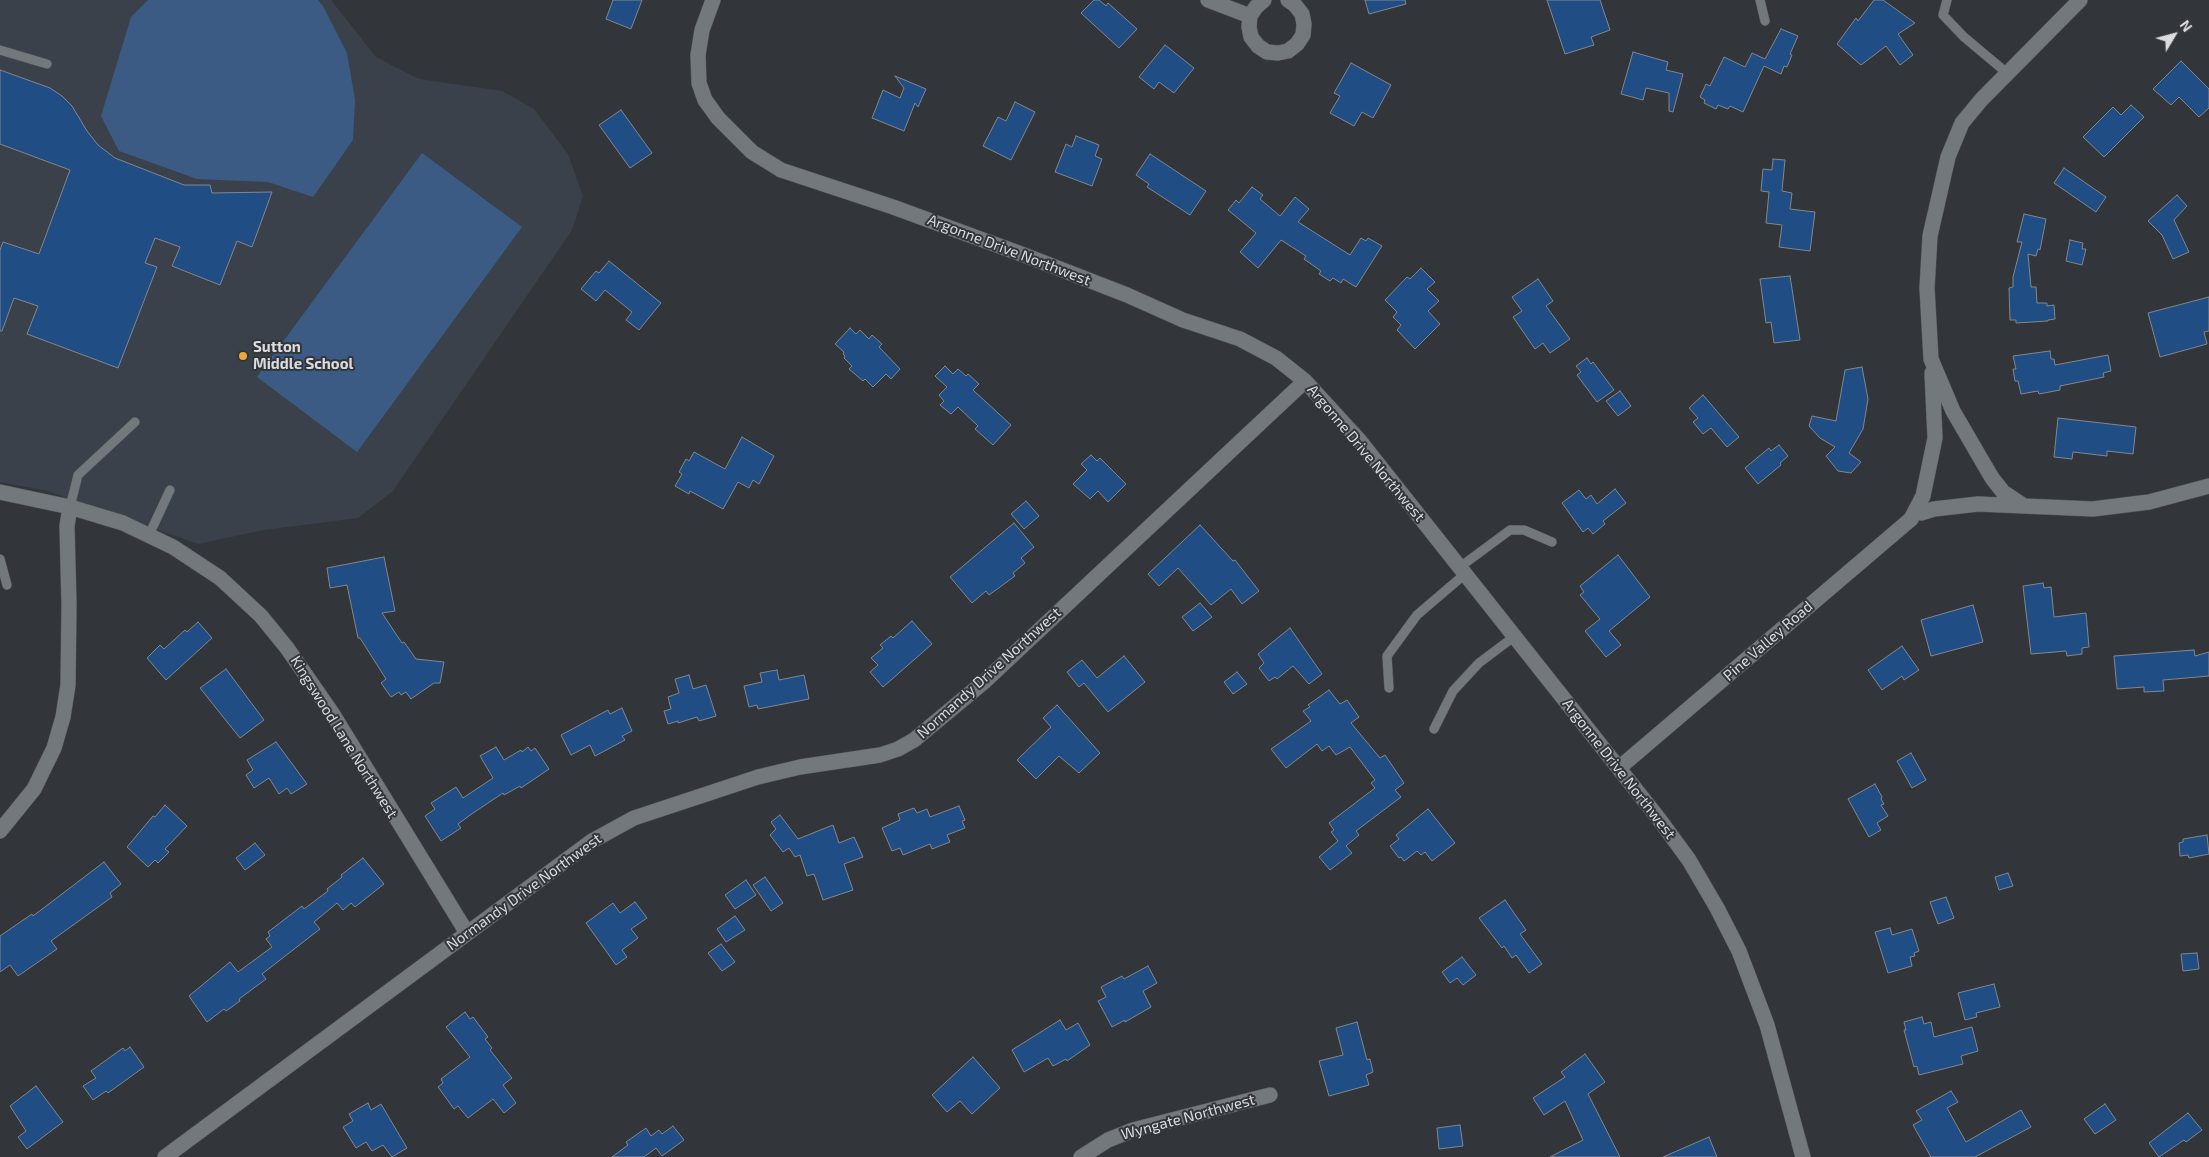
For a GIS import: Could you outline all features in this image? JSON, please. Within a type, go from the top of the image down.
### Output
[{"type":"street","name":"Argonne Drive Northwest","points":[[713,0],[702,30],[698,55],[699,83],[705,100],[718,118],[752,152],[781,170],[893,207],[1024,255],[1127,295],[1183,320],[1240,339],[1276,358],[1305,380],[1359,440],[1660,818],[1689,860],[1739,951],[1767,1025],[1803,1157]]},
{"type":"street","points":[[1208,0],[1250,16]]},
{"type":"street","points":[[1264,0],[1256,6],[1250,16],[1250,32],[1258,46],[1267,52],[1278,54],[1288,51],[1297,44],[1303,35],[1304,24],[1302,14],[1288,0]]},
{"type":"street","points":[[2080,0],[1981,100],[1962,124],[1948,157],[1930,236],[1927,288],[1935,438],[1923,496],[1916,512],[1921,513],[1934,509],[1978,504],[2102,508],[2149,502],[2209,486]]},
{"type":"street","points":[[1931,359],[1952,411],[1992,478],[2003,492],[2024,506]]},
{"type":"street","name":"Normandy Drive Northwest","points":[[165,1157],[592,841],[634,818],[758,777],[800,767],[880,755],[898,749],[914,740],[985,681],[1305,380]]},
{"type":"street","name":"Kingswood Lane Northwest","points":[[0,492],[70,507],[123,523],[173,547],[220,578],[260,616],[287,648],[332,713],[467,934]]},
{"type":"street","points":[[0,831],[34,789],[54,748],[63,717],[68,685],[69,605],[67,526],[70,507]]},
{"type":"street","name":"Pine Valley Road","points":[[1619,768],[1911,519],[1916,512]]},
{"type":"street","name":"Wyngate Northwest","points":[[1081,1157],[1108,1140],[1134,1130],[1270,1095]]},
{"type":"lane","points":[[1760,0],[1765,21]]},
{"type":"lane","points":[[1947,0],[1943,15],[1964,37],[2007,73]]},
{"type":"lane","points":[[0,50],[47,64]]},
{"type":"lane","points":[[70,507],[78,475],[135,422]]},
{"type":"lane","points":[[149,535],[170,490]]},
{"type":"lane","points":[[1389,688],[1387,656],[1417,615],[1463,570],[1510,530],[1524,530],[1552,542]]},
{"type":"lane","points":[[0,559],[7,585]]},
{"type":"lane","points":[[1434,729],[1453,691],[1479,663],[1515,636]]},
{"type":"shaded area","name":"Sutton Middle School","points":[[0,0],[331,0],[376,57],[419,79],[502,91],[534,109],[568,154],[583,196],[572,230],[393,491],[358,518],[264,530],[198,544],[47,491],[0,482]]},
{"type":"shaded area","points":[[148,0],[318,0],[323,6],[347,53],[355,100],[353,140],[313,197],[268,182],[197,179],[119,151],[101,116],[131,17]]},
{"type":"shaded area","points":[[422,153],[522,227],[357,452],[257,377]]},
{"type":"building","points":[[613,0],[642,0],[631,29],[606,19]]},
{"type":"building","points":[[1094,0],[1099,0],[1106,6],[1108,3],[1137,29],[1119,48],[1081,13]]},
{"type":"building","points":[[1365,0],[1405,0],[1406,4],[1369,14]]},
{"type":"building","points":[[1547,0],[1600,0],[1610,30],[1591,37],[1594,45],[1565,54]]},
{"type":"building","points":[[1874,0],[1883,0],[1915,23],[1898,34],[1913,55],[1900,65],[1886,46],[1861,65],[1837,44],[1856,18],[1858,21]]},
{"type":"building","points":[[1781,29],[1798,36],[1790,54],[1792,55],[1787,67],[1784,66],[1781,74],[1764,66],[1743,112],[1730,106],[1728,109],[1718,105],[1716,109],[1704,103],[1705,100],[1700,97],[1706,84],[1710,86],[1724,57],[1745,67],[1752,53],[1765,59]]},
{"type":"building","points":[[1165,45],[1194,68],[1174,93],[1159,82],[1154,89],[1139,77]]},
{"type":"building","points":[[1633,52],[1668,62],[1666,70],[1683,74],[1673,112],[1669,111],[1669,93],[1646,88],[1643,100],[1621,94]]},
{"type":"building","points":[[2181,61],[2209,89],[2209,108],[2199,117],[2179,97],[2171,105],[2153,89]]},
{"type":"building","points":[[1351,63],[1391,85],[1373,118],[1362,112],[1354,126],[1330,113],[1340,96],[1334,93]]},
{"type":"building","points":[[0,70],[50,88],[62,96],[72,106],[98,145],[115,158],[184,185],[210,185],[212,193],[272,192],[252,247],[237,241],[220,285],[172,266],[180,247],[155,238],[145,263],[157,267],[118,368],[27,334],[38,306],[14,298],[2,331],[0,331],[0,250],[3,242],[39,254],[70,170],[0,144]]},
{"type":"building","points":[[895,76],[926,89],[918,107],[915,103],[904,131],[872,118],[883,90],[900,98],[904,88]]},
{"type":"building","points":[[1015,102],[1035,112],[1011,160],[983,146],[998,117],[1006,121]]},
{"type":"building","points":[[2131,105],[2144,117],[2104,157],[2083,137],[2113,107],[2121,115]]},
{"type":"building","points":[[621,110],[652,153],[630,168],[599,125]]},
{"type":"building","points":[[1076,136],[1099,145],[1095,156],[1102,159],[1092,186],[1055,172],[1066,144],[1072,147]]},
{"type":"building","points":[[1150,154],[1206,191],[1190,215],[1147,187],[1149,184],[1136,175]]},
{"type":"building","points":[[1773,159],[1785,160],[1782,191],[1792,193],[1790,209],[1815,212],[1810,251],[1779,247],[1782,225],[1766,223],[1769,192],[1761,191],[1763,169],[1772,170]]},
{"type":"building","points":[[2064,168],[2106,197],[2096,212],[2054,183]]},
{"type":"building","points":[[1252,187],[1263,195],[1260,199],[1280,216],[1295,197],[1309,209],[1298,222],[1350,255],[1361,238],[1366,241],[1368,238],[1382,246],[1356,287],[1343,279],[1341,283],[1333,278],[1330,281],[1319,274],[1321,271],[1304,259],[1306,256],[1281,240],[1258,268],[1240,252],[1256,233],[1228,210],[1236,200],[1239,203]]},
{"type":"building","points":[[2177,195],[2187,206],[2174,220],[2189,252],[2173,259],[2162,235],[2148,221]]},
{"type":"building","points":[[2024,214],[2046,219],[2040,250],[2038,249],[2036,256],[2028,254],[2031,287],[2036,287],[2037,303],[2047,303],[2047,306],[2054,305],[2055,319],[2048,321],[2016,323],[2016,320],[2010,320],[2009,288],[2013,287],[2013,277],[2022,242],[2017,242]]},
{"type":"building","points":[[2070,240],[2083,243],[2082,249],[2086,249],[2082,265],[2066,261]]},
{"type":"building","points":[[609,261],[661,303],[639,330],[626,320],[632,312],[605,290],[596,301],[581,289],[596,271],[599,273]]},
{"type":"building","points":[[1421,268],[1435,282],[1427,289],[1439,301],[1428,311],[1440,324],[1415,349],[1397,330],[1401,325],[1393,317],[1397,312],[1385,300],[1407,277],[1410,279]]},
{"type":"building","points":[[1790,276],[1800,340],[1774,343],[1771,322],[1766,323],[1760,279]]},
{"type":"building","points":[[1538,279],[1553,301],[1546,306],[1570,339],[1550,353],[1543,343],[1535,349],[1513,317],[1522,311],[1512,297]]},
{"type":"building","points":[[2209,297],[2209,331],[2204,332],[2207,344],[2160,357],[2148,313]]},
{"type":"building","points":[[850,328],[856,334],[860,330],[869,339],[872,335],[882,344],[879,347],[900,369],[891,379],[886,374],[873,387],[865,379],[863,381],[849,369],[852,366],[844,358],[844,352],[835,344]]},
{"type":"building","points":[[2050,351],[2051,359],[2054,359],[2055,365],[2108,355],[2111,371],[2103,373],[2104,377],[2060,386],[2060,390],[2039,394],[2038,391],[2021,394],[2018,381],[2015,381],[2013,369],[2016,369],[2013,356]]},
{"type":"building","points":[[1587,358],[1591,364],[1593,362],[1614,390],[1597,402],[1577,375],[1581,372],[1576,366]]},
{"type":"building","points":[[945,366],[953,374],[958,369],[966,376],[968,374],[979,384],[973,390],[1011,425],[993,445],[975,429],[978,426],[958,407],[951,414],[940,405],[944,401],[939,395],[947,387],[935,376]]},
{"type":"building","points":[[1862,367],[1868,399],[1863,429],[1849,453],[1861,462],[1851,473],[1838,471],[1826,456],[1835,447],[1820,438],[1809,426],[1812,416],[1836,421],[1845,370]]},
{"type":"building","points":[[1620,391],[1631,406],[1618,416],[1606,401]]},
{"type":"building","points":[[1703,395],[1739,437],[1727,447],[1711,428],[1703,434],[1693,422],[1698,418],[1689,408]]},
{"type":"building","points":[[2058,418],[2136,427],[2133,454],[2107,451],[2107,456],[2073,452],[2072,459],[2054,457]]},
{"type":"building","points":[[742,437],[774,456],[759,484],[753,480],[749,488],[738,482],[723,509],[690,491],[689,494],[675,486],[682,474],[679,472],[686,459],[689,461],[694,452],[725,469]]},
{"type":"building","points":[[1779,445],[1788,456],[1780,463],[1781,465],[1758,484],[1745,468],[1769,448],[1771,451]]},
{"type":"building","points":[[1091,455],[1097,461],[1100,458],[1126,484],[1108,502],[1098,491],[1090,499],[1073,484],[1087,470],[1081,464]]},
{"type":"building","points":[[1615,489],[1626,503],[1603,521],[1605,524],[1593,534],[1588,528],[1583,532],[1562,503],[1579,490],[1586,499],[1591,495],[1597,504]]},
{"type":"building","points":[[1026,501],[1039,516],[1024,529],[1011,514]]},
{"type":"building","points":[[1014,523],[1034,547],[1021,558],[1025,563],[1013,573],[1015,576],[989,595],[986,591],[972,603],[950,577]]},
{"type":"building","points":[[1200,525],[1233,561],[1235,560],[1259,591],[1242,604],[1231,589],[1211,605],[1178,568],[1159,586],[1148,574]]},
{"type":"building","points":[[1618,555],[1650,597],[1609,631],[1621,645],[1606,657],[1585,631],[1600,619],[1580,595],[1584,592],[1580,586]]},
{"type":"building","points":[[384,557],[395,611],[382,613],[402,643],[404,642],[416,659],[444,662],[440,683],[434,683],[411,699],[406,692],[401,695],[399,692],[391,697],[381,683],[386,679],[360,638],[358,638],[347,585],[330,588],[327,568]]},
{"type":"building","points":[[2043,583],[2044,588],[2051,587],[2054,617],[2086,613],[2089,647],[2082,648],[2082,654],[2067,656],[2066,651],[2031,654],[2023,586]]},
{"type":"building","points":[[1200,603],[1212,617],[1193,631],[1182,617]]},
{"type":"building","points":[[1973,605],[1983,642],[1931,656],[1921,620]]},
{"type":"building","points":[[912,621],[932,644],[883,687],[870,672],[878,665],[871,658],[883,648],[880,645],[891,636],[893,638]]},
{"type":"building","points":[[198,622],[212,638],[166,680],[147,658],[160,645],[164,649],[185,630],[187,632]]},
{"type":"building","points":[[1290,628],[1322,674],[1309,684],[1293,666],[1277,679],[1275,677],[1269,681],[1259,668],[1264,663],[1258,654]]},
{"type":"building","points":[[1902,646],[1919,670],[1904,680],[1902,676],[1882,690],[1868,670]]},
{"type":"building","points":[[2194,650],[2195,656],[2209,652],[2209,676],[2163,680],[2164,691],[2144,692],[2144,687],[2117,689],[2114,656]]},
{"type":"building","points":[[1124,656],[1145,682],[1108,712],[1084,683],[1079,687],[1067,672],[1082,660],[1097,678]]},
{"type":"building","points":[[226,669],[264,720],[240,738],[200,688]]},
{"type":"building","points":[[777,670],[779,680],[804,675],[809,699],[758,709],[757,705],[749,707],[744,686],[762,682],[760,673]]},
{"type":"building","points":[[1237,672],[1247,684],[1233,694],[1224,682]]},
{"type":"building","points":[[689,675],[693,689],[706,685],[716,716],[699,721],[697,717],[668,724],[664,711],[671,709],[668,697],[679,693],[675,679]]},
{"type":"building","points":[[1329,690],[1340,704],[1347,700],[1359,717],[1351,723],[1380,758],[1385,755],[1404,783],[1395,790],[1401,797],[1356,831],[1359,835],[1346,846],[1352,853],[1330,870],[1319,857],[1338,841],[1331,832],[1334,830],[1329,823],[1375,788],[1371,783],[1375,780],[1350,747],[1336,755],[1329,746],[1322,751],[1317,744],[1286,768],[1271,749],[1311,721],[1303,711],[1310,707],[1308,705]]},
{"type":"building","points":[[1057,705],[1100,753],[1079,773],[1059,756],[1036,779],[1017,760],[1051,727],[1043,718]]},
{"type":"building","points":[[622,708],[632,731],[622,736],[625,740],[595,756],[590,745],[571,755],[561,735],[608,710],[610,714]]},
{"type":"building","points":[[276,742],[307,784],[291,794],[287,788],[279,794],[269,778],[254,788],[246,775],[253,770],[247,760]]},
{"type":"building","points":[[496,747],[504,760],[521,750],[522,752],[528,747],[531,751],[535,748],[549,769],[521,788],[520,786],[504,795],[503,793],[473,813],[458,824],[461,828],[441,841],[425,816],[435,809],[431,803],[456,787],[463,798],[493,778],[480,756]]},
{"type":"building","points":[[1911,753],[1926,780],[1912,788],[1897,761]]},
{"type":"building","points":[[1875,784],[1884,804],[1881,805],[1888,816],[1877,823],[1881,830],[1869,837],[1848,799]]},
{"type":"building","points":[[165,805],[187,826],[165,849],[169,852],[158,863],[155,860],[148,867],[127,847],[153,816],[155,817]]},
{"type":"building","points":[[959,806],[965,820],[962,821],[965,828],[947,835],[950,842],[932,849],[930,844],[903,855],[900,848],[892,851],[882,828],[900,820],[898,814],[914,808],[917,813],[927,809],[930,817]]},
{"type":"building","points":[[1428,809],[1455,843],[1432,861],[1425,852],[1421,855],[1417,851],[1404,861],[1401,857],[1399,858],[1390,846],[1399,839],[1396,835]]},
{"type":"building","points":[[780,815],[798,839],[833,825],[839,843],[854,837],[863,857],[844,864],[853,890],[823,900],[814,874],[807,876],[800,855],[795,857],[789,848],[783,852],[770,835],[776,829],[771,822]]},
{"type":"building","points":[[2207,835],[2209,854],[2189,858],[2188,855],[2180,856],[2179,843],[2183,842],[2183,839]]},
{"type":"building","points":[[255,843],[265,855],[245,870],[236,858]]},
{"type":"building","points":[[363,858],[384,884],[355,907],[351,903],[343,910],[337,903],[314,922],[320,929],[262,974],[266,979],[239,999],[240,1001],[226,1011],[224,1009],[207,1022],[189,996],[230,962],[238,972],[272,947],[266,939],[270,936],[268,932],[302,906],[304,909],[328,891],[327,889],[342,877],[341,875]]},
{"type":"building","points":[[104,862],[121,884],[110,893],[112,897],[51,941],[57,949],[18,976],[10,965],[0,972],[0,936],[32,914],[33,916]]},
{"type":"building","points":[[2008,873],[2013,886],[1999,890],[1995,877]]},
{"type":"building","points":[[765,877],[783,903],[771,911],[753,885]]},
{"type":"building","points":[[746,880],[756,895],[735,909],[725,895]]},
{"type":"building","points":[[1946,897],[1954,918],[1938,924],[1930,902]]},
{"type":"building","points":[[1505,900],[1526,930],[1520,934],[1542,964],[1529,973],[1516,955],[1512,958],[1504,946],[1502,948],[1479,918]]},
{"type":"building","points":[[635,902],[647,918],[631,929],[638,938],[622,950],[627,957],[616,965],[586,923],[613,903],[620,913]]},
{"type":"building","points":[[735,916],[745,930],[726,942],[717,929]]},
{"type":"building","points":[[1890,928],[1892,935],[1912,929],[1919,951],[1914,953],[1915,956],[1910,957],[1912,966],[1888,973],[1875,932]]},
{"type":"building","points":[[721,944],[735,962],[722,971],[708,953]]},
{"type":"building","points":[[2197,953],[2199,969],[2183,971],[2181,954]]},
{"type":"building","points":[[1462,957],[1476,975],[1463,985],[1457,978],[1450,983],[1442,972]]},
{"type":"building","points":[[1148,966],[1157,983],[1143,991],[1151,1007],[1112,1027],[1098,1001],[1106,997],[1101,987],[1122,976],[1124,979]]},
{"type":"building","points":[[1994,984],[2000,1007],[1976,1013],[1977,1017],[1965,1020],[1958,993]]},
{"type":"building","points":[[465,1012],[470,1019],[473,1017],[488,1037],[485,1039],[492,1048],[490,1050],[512,1078],[503,1085],[516,1103],[504,1113],[493,1099],[468,1118],[458,1106],[454,1109],[438,1087],[443,1083],[441,1079],[470,1057],[446,1027]]},
{"type":"building","points":[[1922,1017],[1924,1024],[1931,1022],[1934,1037],[1972,1027],[1978,1051],[1961,1056],[1963,1064],[1919,1075],[1917,1066],[1914,1067],[1904,1030],[1906,1030],[1904,1022]]},
{"type":"building","points":[[1060,1020],[1066,1030],[1078,1023],[1090,1045],[1067,1061],[1066,1059],[1053,1066],[1048,1058],[1024,1072],[1012,1050]]},
{"type":"building","points":[[1357,1022],[1367,1060],[1370,1059],[1373,1072],[1366,1075],[1369,1085],[1329,1096],[1319,1061],[1343,1055],[1336,1028]]},
{"type":"building","points":[[130,1047],[144,1067],[108,1093],[106,1091],[93,1100],[83,1086],[96,1078],[91,1071],[123,1048],[125,1051]]},
{"type":"building","points":[[1585,1054],[1605,1082],[1588,1094],[1620,1157],[1550,1157],[1583,1140],[1565,1101],[1544,1115],[1533,1098],[1565,1077],[1561,1072]]},
{"type":"building","points":[[973,1057],[1000,1088],[972,1114],[960,1101],[947,1112],[932,1095]]},
{"type":"building","points":[[36,1086],[63,1122],[27,1149],[18,1137],[26,1131],[10,1106]]},
{"type":"building","points":[[1951,1091],[1958,1102],[1947,1108],[1966,1142],[2021,1110],[2031,1127],[1975,1157],[1931,1157],[1913,1125],[1922,1120],[1916,1111]]},
{"type":"building","points":[[368,1103],[371,1110],[381,1104],[407,1148],[392,1157],[383,1145],[372,1151],[366,1142],[356,1148],[343,1127],[353,1121],[349,1114]]},
{"type":"building","points":[[2105,1104],[2116,1120],[2095,1134],[2084,1119]]},
{"type":"building","points":[[2188,1113],[2202,1130],[2186,1142],[2184,1140],[2159,1157],[2149,1143]]},
{"type":"building","points":[[1460,1125],[1463,1146],[1439,1149],[1437,1128]]},
{"type":"building","points":[[673,1126],[684,1140],[662,1156],[656,1148],[644,1157],[612,1157],[628,1145],[626,1142],[646,1128],[651,1136],[659,1130],[662,1134]]},
{"type":"building","points":[[1709,1137],[1717,1157],[1663,1157]]},
{"type":"place","name":"Sutton Middle School","points":[[243,356]]}]
